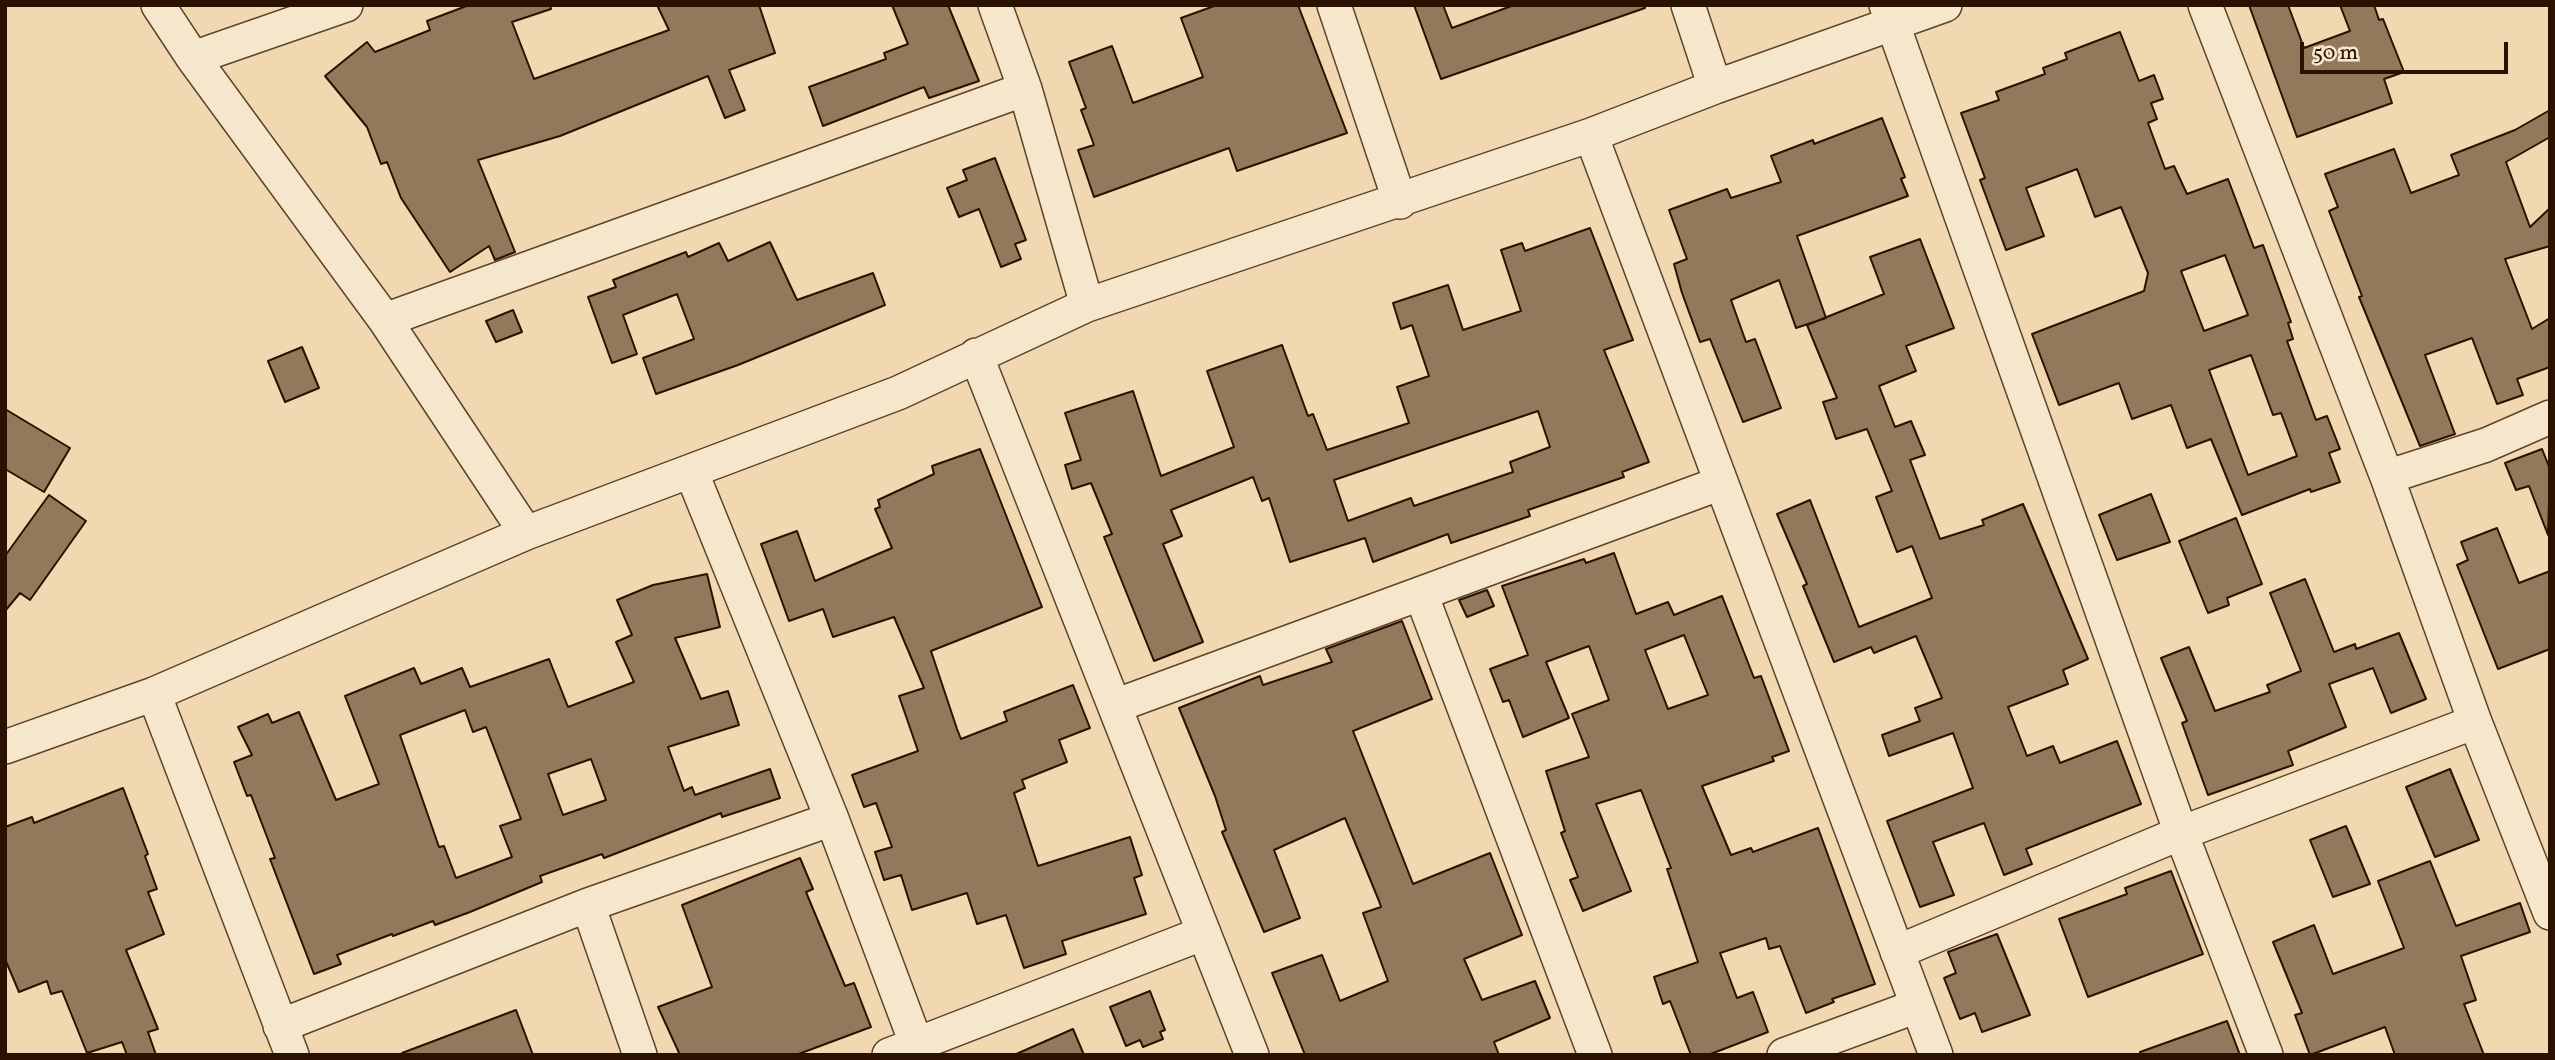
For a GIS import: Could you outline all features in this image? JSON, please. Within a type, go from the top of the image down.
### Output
[{"type":"street","points":[[158,5],[193,58],[384,320],[526,533]]},
{"type":"street","points":[[193,58],[346,5]]},
{"type":"street","points":[[995,5],[1025,89],[1087,305]]},
{"type":"street","points":[[1334,5],[1400,202]]},
{"type":"street","points":[[1688,5],[1715,87]]},
{"type":"street","points":[[5,747],[154,694],[526,533],[898,393],[1087,305],[1400,202],[1591,135],[1715,87],[1889,14],[1945,5]]},
{"type":"street","points":[[2205,5],[2387,477],[2475,722],[2550,912]]},
{"type":"street","points":[[1889,14],[2181,833],[2266,1055]]},
{"type":"street","points":[[384,320],[1025,89]]},
{"type":"street","points":[[1591,135],[1936,1055]]},
{"type":"street","points":[[976,355],[1252,1055]]},
{"type":"street","points":[[2387,477],[2486,445],[2550,417]]},
{"type":"street","points":[[691,471],[832,819],[902,1049],[1204,933]]},
{"type":"street","points":[[1115,706],[1721,483]]},
{"type":"street","points":[[1421,594],[1595,1055]]},
{"type":"street","points":[[154,694],[286,1040],[588,905],[832,819]]},
{"type":"street","points":[[1898,952],[2181,833],[2475,722]]},
{"type":"street","points":[[588,905],[640,1055]]},
{"type":"street","points":[[1784,1055],[1917,1006]]},
{"type":"building","points":[[469,5],[550,5],[551,9],[512,22],[534,79],[669,30],[657,5],[759,5],[775,53],[729,70],[745,110],[725,118],[708,76],[560,136],[478,160],[515,252],[495,260],[489,246],[450,272],[401,198],[387,162],[381,164],[367,127],[325,76],[367,42],[375,52],[430,30],[427,21]]},
{"type":"building","points":[[892,5],[948,5],[979,81],[929,98],[924,87],[823,126],[809,87],[886,59],[884,53],[908,44]]},
{"type":"building","points":[[1217,5],[1298,5],[1347,133],[1237,171],[1229,148],[1094,197],[1078,150],[1094,145],[1081,110],[1086,108],[1069,62],[1112,46],[1133,103],[1203,77],[1181,18]]},
{"type":"building","points":[[1414,5],[1443,5],[1452,28],[1514,5],[1645,5],[1645,8],[1441,79]]},
{"type":"building","points":[[2249,5],[2288,5],[2304,48],[2350,31],[2340,5],[2374,5],[2379,20],[2383,19],[2404,72],[2384,79],[2392,103],[2297,137]]},
{"type":"building","points":[[2120,32],[2139,81],[2154,75],[2163,99],[2151,103],[2157,119],[2148,123],[2165,169],[2174,166],[2187,194],[2228,179],[2254,248],[2263,245],[2291,322],[2288,323],[2293,339],[2287,341],[2316,420],[2327,416],[2340,449],[2329,453],[2340,482],[2311,492],[2310,489],[2242,515],[2211,439],[2187,448],[2171,405],[2132,419],[2119,383],[2059,405],[2032,334],[2144,291],[2148,273],[2121,207],[2095,217],[2077,169],[2026,188],[2044,236],[2006,250],[1980,180],[1985,178],[1961,113],[1999,100],[1996,92],[2045,74],[2043,68],[2067,59],[2065,53]],"holes":[[[2225,255],[2248,315],[2204,331],[2181,271]],[[2251,355],[2273,415],[2281,413],[2297,456],[2248,475],[2209,370]]]},
{"type":"building","points":[[2550,110],[2550,137],[2506,162],[2530,227],[2550,208],[2550,246],[2505,259],[2532,329],[2550,318],[2550,367],[2517,379],[2523,395],[2497,404],[2472,338],[2425,355],[2455,434],[2420,446],[2359,297],[2362,296],[2329,211],[2338,207],[2325,174],[2394,149],[2411,193],[2459,175],[2451,155],[2515,130]]},
{"type":"building","points":[[1882,118],[1905,177],[1901,179],[1908,196],[1797,236],[1826,318],[1796,328],[1779,280],[1731,300],[1746,342],[1755,339],[1781,408],[1743,422],[1710,339],[1700,342],[1682,293],[1674,264],[1687,259],[1669,210],[1727,189],[1731,198],[1781,182],[1771,156],[1813,140],[1814,144]]},
{"type":"building","points":[[995,158],[1026,240],[1015,244],[1021,259],[1001,267],[979,209],[959,217],[947,188],[967,180],[963,170]]},
{"type":"building","points":[[1590,228],[1633,340],[1604,350],[1649,462],[1622,472],[1624,477],[1528,510],[1530,516],[1451,543],[1448,534],[1373,562],[1365,538],[1290,562],[1269,498],[1262,501],[1253,477],[1171,510],[1182,536],[1163,544],[1203,642],[1154,661],[1104,537],[1112,534],[1091,483],[1072,489],[1065,465],[1081,460],[1065,413],[1133,391],[1161,476],[1234,447],[1207,371],[1282,345],[1308,416],[1313,414],[1327,450],[1409,423],[1397,387],[1429,376],[1412,325],[1401,329],[1393,303],[1448,285],[1463,330],[1521,311],[1501,250],[1522,243],[1525,251]],"holes":[[[1538,411],[1550,447],[1510,462],[1513,472],[1414,506],[1411,498],[1348,521],[1334,480]]]},
{"type":"building","points":[[1920,239],[1954,328],[1906,346],[1916,371],[1879,386],[1895,427],[1911,421],[1925,455],[1910,460],[1940,539],[1984,525],[1982,520],[2023,504],[2088,659],[2063,670],[2068,684],[2008,707],[2027,756],[2053,746],[2060,763],[2117,741],[2141,804],[2026,849],[2032,864],[2004,875],[1984,823],[1933,842],[1954,895],[1920,907],[1887,821],[1973,788],[1953,733],[1889,756],[1882,735],[1920,721],[1915,708],[1942,698],[1916,636],[1874,653],[1871,647],[1834,662],[1803,586],[1807,584],[1777,514],[1810,500],[1859,627],[1932,598],[1912,546],[1897,552],[1876,497],[1892,491],[1867,429],[1836,439],[1823,402],[1837,398],[1807,325],[1884,294],[1870,257]]},
{"type":"building","points":[[770,242],[797,300],[873,273],[885,305],[738,365],[656,394],[643,358],[694,339],[677,294],[623,315],[637,354],[612,363],[588,297],[616,287],[613,280],[686,252],[688,257],[719,243],[728,261]]},
{"type":"building","points":[[513,310],[522,332],[496,342],[486,321]]},
{"type":"building","points":[[302,347],[319,388],[285,402],[268,361]]},
{"type":"building","points":[[5,409],[70,448],[44,492],[5,469]]},
{"type":"building","points":[[980,449],[1042,607],[931,651],[957,729],[961,739],[1007,721],[1004,712],[1073,685],[1090,728],[1059,740],[1067,762],[1022,780],[1025,788],[1014,793],[1038,866],[1130,837],[1142,875],[1134,878],[1146,914],[1062,941],[1066,954],[1024,968],[1006,915],[977,924],[967,893],[912,910],[901,875],[884,880],[875,852],[892,847],[876,803],[864,807],[852,775],[918,751],[899,696],[924,688],[894,617],[833,637],[823,609],[789,621],[761,544],[797,531],[815,581],[892,548],[875,509],[880,507],[878,500],[934,474],[932,466]]},
{"type":"building","points":[[2542,449],[2550,469],[2548,535],[2529,486],[2516,490],[2505,463]]},
{"type":"building","points":[[2151,494],[2170,542],[2117,560],[2099,515]]},
{"type":"building","points":[[49,495],[86,521],[30,600],[20,593],[5,611],[5,556]]},
{"type":"building","points":[[2236,518],[2262,584],[2227,598],[2229,605],[2208,613],[2179,541]]},
{"type":"building","points":[[2497,528],[2519,583],[2550,571],[2550,649],[2498,669],[2457,565],[2468,560],[2461,542]]},
{"type":"building","points":[[1614,553],[1636,614],[1668,602],[1674,615],[1722,596],[1754,678],[1761,676],[1789,751],[1772,757],[1774,761],[1702,786],[1731,855],[1751,848],[1753,852],[1818,828],[1875,984],[1832,999],[1834,1002],[1806,1013],[1780,946],[1769,949],[1766,938],[1720,953],[1737,998],[1753,992],[1768,1032],[1708,1055],[1691,1055],[1670,1001],[1663,1004],[1654,977],[1698,962],[1667,869],[1671,868],[1641,790],[1596,804],[1631,891],[1583,911],[1570,880],[1578,877],[1561,833],[1565,831],[1546,771],[1589,757],[1572,714],[1609,700],[1589,646],[1546,662],[1569,718],[1523,737],[1509,700],[1503,702],[1490,669],[1528,655],[1502,586],[1584,559],[1586,563]],"holes":[[[1684,635],[1708,695],[1668,709],[1645,650]]]},
{"type":"building","points":[[707,574],[720,627],[675,638],[701,699],[728,691],[739,725],[668,747],[684,791],[692,787],[695,795],[770,769],[780,798],[722,817],[721,813],[604,858],[602,854],[540,876],[542,882],[470,912],[435,925],[433,921],[393,936],[392,934],[337,955],[341,964],[314,974],[270,859],[275,858],[251,795],[247,796],[234,762],[252,755],[238,727],[268,714],[272,723],[299,712],[336,800],[379,784],[345,696],[414,668],[421,684],[462,668],[470,687],[549,659],[568,707],[634,682],[616,642],[632,635],[617,600],[653,585]],"holes":[[[465,710],[473,732],[486,727],[521,819],[500,826],[512,857],[456,878],[444,846],[439,847],[400,735]],[[591,759],[606,800],[563,815],[548,774]]]},
{"type":"building","points":[[2305,579],[2334,652],[2355,644],[2356,649],[2399,633],[2426,699],[2391,713],[2373,668],[2329,684],[2346,727],[2288,751],[2293,765],[2208,795],[2182,723],[2187,721],[2161,658],[2189,647],[2215,711],[2270,692],[2267,685],[2301,671],[2270,593]]},
{"type":"building","points":[[1487,590],[1494,606],[1467,617],[1459,600]]},
{"type":"building","points":[[1402,621],[1432,699],[1353,731],[1413,884],[1490,853],[1522,935],[1464,959],[1482,1000],[1535,981],[1550,1018],[1494,1042],[1499,1055],[1305,1055],[1272,973],[1322,955],[1340,1001],[1388,981],[1363,913],[1381,907],[1379,901],[1345,818],[1274,850],[1300,918],[1264,932],[1222,832],[1226,830],[1215,796],[1179,708],[1260,676],[1263,685],[1332,662],[1326,649]]},
{"type":"building","points":[[2450,769],[2479,840],[2435,857],[2406,787]]},
{"type":"building","points":[[123,788],[148,854],[145,856],[157,889],[148,892],[164,934],[126,950],[158,1029],[148,1032],[156,1055],[127,1055],[122,1042],[87,1053],[62,991],[51,994],[47,981],[19,992],[5,959],[5,827],[32,817],[34,823]]},
{"type":"building","points":[[2346,826],[2370,884],[2333,897],[2310,840]]},
{"type":"building","points":[[800,858],[813,889],[806,892],[845,986],[854,983],[871,1027],[796,1055],[680,1055],[658,1007],[712,987],[682,905]]},
{"type":"building","points":[[2430,861],[2456,926],[2520,903],[2530,932],[2461,956],[2476,1000],[2464,1004],[2484,1055],[2395,1055],[2385,1027],[2310,1055],[2295,1015],[2302,1013],[2273,942],[2314,925],[2333,974],[2404,948],[2378,881]]},
{"type":"building","points":[[2171,871],[2203,954],[2088,997],[2059,919],[2127,894],[2125,888]]},
{"type":"building","points":[[1997,934],[2030,1015],[1982,1032],[1975,1013],[1960,1019],[1944,978],[1956,973],[1948,952]]},
{"type":"building","points":[[1150,991],[1165,1030],[1160,1032],[1163,1039],[1143,1047],[1140,1040],[1126,1046],[1110,1007]]},
{"type":"building","points":[[516,1010],[533,1055],[402,1055],[402,1053]]},
{"type":"building","points":[[2227,1021],[2240,1055],[2140,1055],[2140,1052]]},
{"type":"building","points":[[1073,1029],[1084,1055],[1014,1055]]}]
